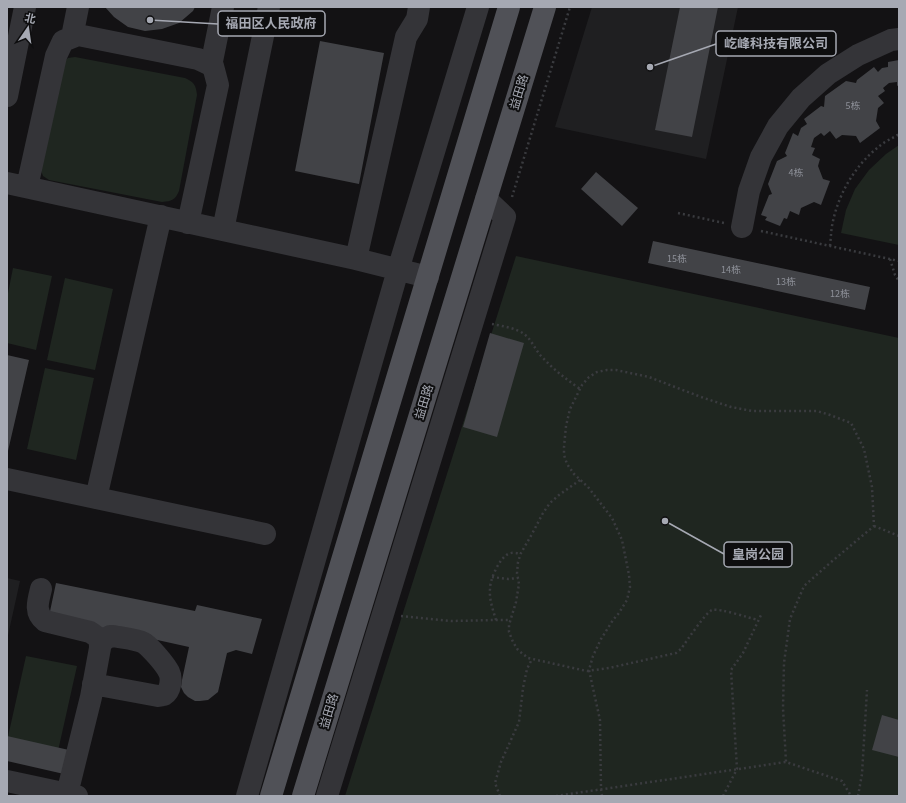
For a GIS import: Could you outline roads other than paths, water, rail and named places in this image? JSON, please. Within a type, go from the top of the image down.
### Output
[{"type":"main road","points":[[270,796],[509,7]]},
{"type":"main road","name":"益田路","points":[[304,796],[545,7]]},
{"type":"street","points":[[7,96],[26,7]]},
{"type":"street","points":[[72,37],[78,7]]},
{"type":"street","points":[[211,66],[223,7]]},
{"type":"street","points":[[223,230],[269,7]]},
{"type":"street","points":[[356,259],[406,37],[417,19],[420,7]]},
{"type":"street","points":[[247,796],[398,270],[478,7]]},
{"type":"street","points":[[188,223],[218,85],[213,66],[198,59],[85,36],[78,35],[63,41],[56,56],[17,185],[188,223],[356,259],[428,277]]},
{"type":"street","points":[[742,226],[749,191],[761,158],[778,126],[801,98],[828,74],[858,55],[891,40],[899,39]]},
{"type":"street","points":[[327,796],[506,217],[486,199]]},
{"type":"street","points":[[96,498],[161,216]]},
{"type":"street","points":[[7,479],[265,534]]},
{"type":"street","points":[[7,781],[72,795],[100,648],[100,643],[96,636],[90,632],[45,621],[41,618],[38,609],[38,601],[41,589]]},
{"type":"street","points":[[93,684],[158,696],[164,695],[170,686],[170,673],[151,649],[143,643],[110,636],[100,643]]},
{"type":"street","points":[[338,682],[360,689]]},
{"type":"place","name":"福田区人民政府","points":[[150,20]]},
{"type":"place","name":"屹峰科技有限公司","points":[[650,67]]},
{"type":"place","name":"皇岗公园","points":[[665,521]]}]
